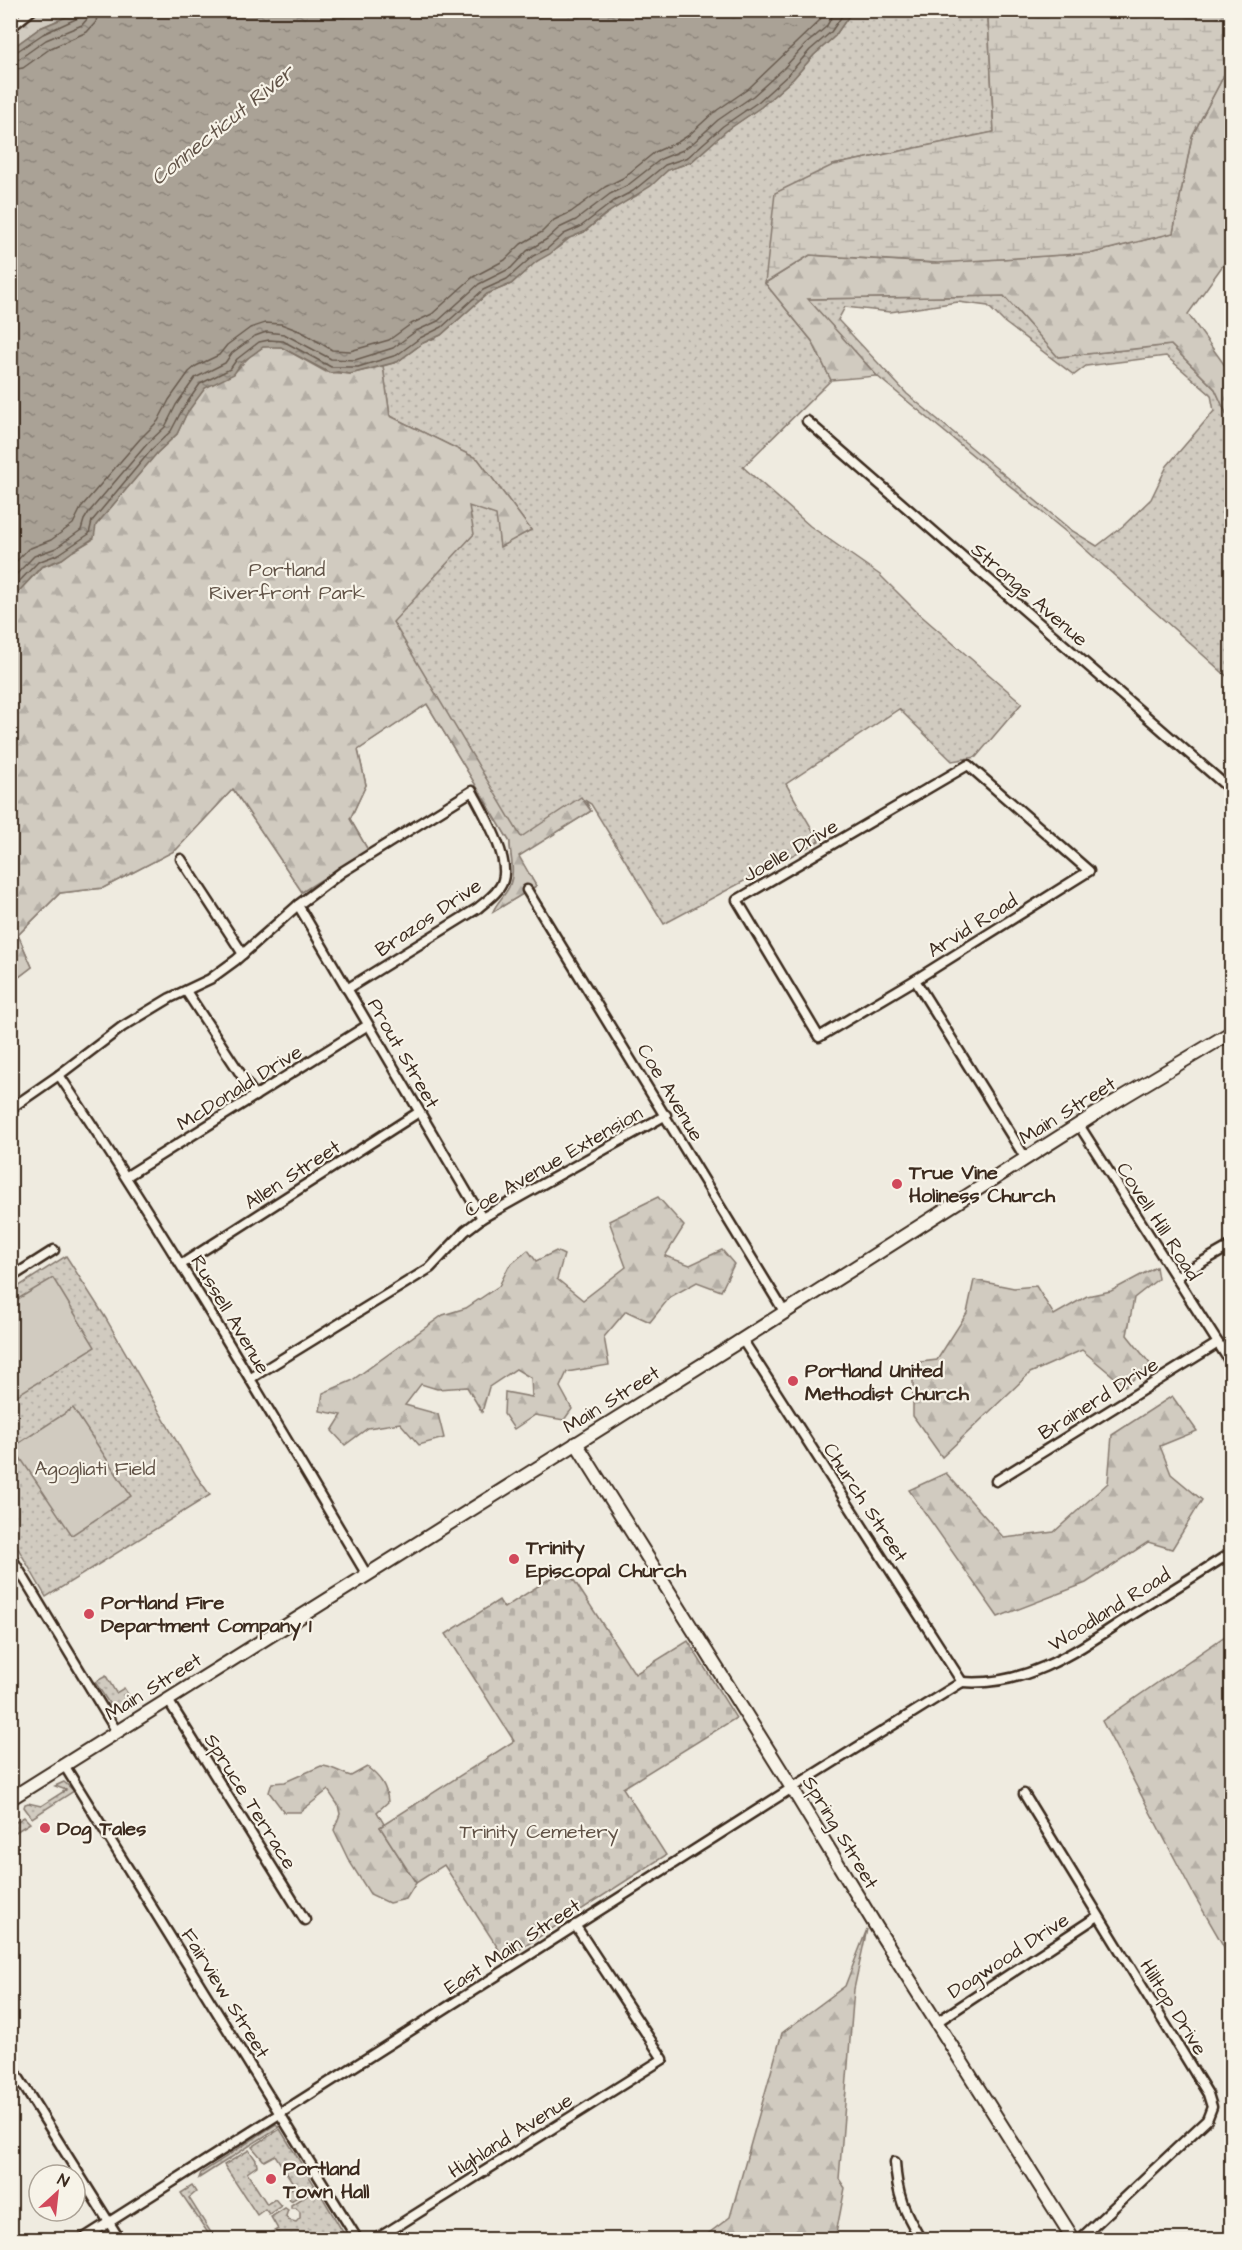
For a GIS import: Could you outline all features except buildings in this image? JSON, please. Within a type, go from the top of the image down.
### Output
[{"type":"main road","name":"Main Street","points":[[10,1799],[785,1313],[1078,1125],[1232,1032]]},
{"type":"main road","name":"Spring Street","points":[[576,1443],[937,2022],[1077,2240]]},
{"type":"street","points":[[10,28],[32,10]]},
{"type":"street","name":"Strongs Avenue","points":[[807,421],[1232,791]]},
{"type":"street","name":"Arvid Road","points":[[968,765],[1089,871],[915,980],[1026,1159]]},
{"type":"street","name":"Joelle Drive","points":[[915,980],[819,1037],[737,900],[968,765]]},
{"type":"street","name":"Brazos Drive","points":[[298,905],[342,872],[472,791],[498,843],[503,860],[503,880],[493,896],[478,908],[347,989]]},
{"type":"street","points":[[181,859],[243,954]]},
{"type":"street","name":"Coe Avenue","points":[[527,890],[785,1313]]},
{"type":"street","points":[[10,1109],[122,1027],[210,978],[243,954],[298,905]]},
{"type":"street","name":"Prout Street","points":[[298,905],[482,1218]]},
{"type":"street","points":[[186,991],[255,1096]]},
{"type":"street","name":"McDonald Drive","points":[[127,1176],[368,1025]]},
{"type":"street","name":"Russell Avenue","points":[[59,1075],[127,1176],[182,1264],[367,1575]]},
{"type":"street","name":"Allen Street","points":[[182,1264],[420,1112]]},
{"type":"street","name":"Coe Avenue Extension","points":[[251,1378],[430,1268],[465,1231],[482,1218],[666,1115]]},
{"type":"street","name":"Covell Hill Road","points":[[1078,1125],[1232,1365]]},
{"type":"street","points":[[1176,1277],[1232,1245]]},
{"type":"street","points":[[10,1278],[54,1250]]},
{"type":"street","name":"Church Street","points":[[742,1339],[962,1682]]},
{"type":"street","name":"Brainerd Drive","points":[[996,1481],[1218,1343]]},
{"type":"street","name":"Woodland Road","points":[[962,1682],[982,1683],[1016,1677],[1055,1664],[1232,1552]]},
{"type":"street","points":[[10,1555],[117,1732]]},
{"type":"street","name":"East Main Street","points":[[81,2240],[962,1682]]},
{"type":"street","name":"Spruce Terrace","points":[[168,1700],[305,1920]]},
{"type":"street","name":"Fairview Street","points":[[64,1765],[358,2240]]},
{"type":"street","name":"Hilltop Drive","points":[[1024,1794],[1208,2094],[1212,2107],[1208,2120],[1077,2240]]},
{"type":"street","name":"Dogwood Drive","points":[[937,2022],[1098,1916]]},
{"type":"street","name":"Highland Avenue","points":[[375,2240],[663,2059],[575,1925]]},
{"type":"street","points":[[10,2064],[120,2240]]},
{"type":"street","points":[[895,2162],[897,2188],[903,2206],[921,2240]]},
{"type":"green space","points":[[11,11],[70,11],[73,14],[40,28],[11,49]]},
{"type":"green space","points":[[855,11],[984,11],[988,18],[994,132],[833,165],[765,283],[812,341],[831,380],[743,467],[810,526],[880,575],[918,613],[1022,703],[976,757],[952,761],[899,709],[786,784],[819,841],[664,924],[591,804],[586,801],[591,811],[518,856],[536,886],[493,912],[511,881],[510,842],[427,704],[358,750],[366,785],[350,819],[368,850],[302,892],[233,789],[176,850],[103,888],[60,893],[18,935],[32,967],[11,983],[10,600],[112,508],[131,484],[332,373],[338,372],[497,515],[500,546],[531,530],[478,459],[390,416],[383,366],[397,362],[423,343],[441,335],[487,294],[511,284],[537,261],[571,237],[584,232],[618,205],[636,196],[668,170],[691,162],[726,131],[761,107],[793,79],[835,36]]},
{"type":"green space","points":[[989,11],[1231,11],[1231,62],[1192,136],[1173,233],[1093,253],[938,263],[810,255],[765,283],[775,193],[833,165],[994,132]]},
{"type":"green space","points":[[1231,62],[1231,254],[1188,314],[1231,374],[1231,424],[1215,389],[1171,345],[1058,357],[1004,296],[808,299],[877,376],[831,380],[812,341],[765,283],[810,255],[931,263],[1093,253],[1173,233],[1192,136]]},
{"type":"green space","points":[[1004,296],[1058,357],[1171,345],[1215,389],[1231,424],[1229,471],[1232,475],[1231,680],[1066,532],[877,376],[807,299]],"holes":[[[958,302],[988,306],[1004,322],[1074,375],[1086,366],[1166,356],[1211,395],[1214,411],[1167,466],[1151,499],[1123,526],[1097,546],[1071,530],[907,394],[838,320],[845,307],[890,312]]]},
{"type":"green space","name":"Portland Riverfront Park","points":[[263,347],[281,347],[326,372],[350,374],[383,366],[390,416],[478,459],[531,530],[500,547],[496,515],[469,506],[474,534],[393,622],[521,837],[581,797],[591,811],[519,856],[536,886],[493,912],[511,881],[510,842],[427,704],[358,750],[366,785],[350,819],[368,850],[302,892],[233,789],[176,850],[103,888],[60,893],[18,935],[32,967],[11,983],[10,600],[42,567],[62,559],[92,540],[96,525],[157,453],[177,434],[187,412],[205,388],[236,371],[249,357]]},
{"type":"green space","points":[[658,1197],[684,1226],[665,1256],[690,1265],[722,1250],[734,1264],[721,1291],[697,1282],[670,1297],[650,1322],[626,1311],[604,1337],[609,1365],[567,1372],[560,1387],[572,1409],[564,1420],[535,1415],[514,1429],[504,1414],[505,1392],[532,1397],[531,1378],[516,1369],[489,1387],[482,1412],[467,1387],[437,1389],[421,1384],[405,1405],[438,1414],[444,1438],[419,1445],[400,1423],[368,1428],[345,1445],[332,1431],[342,1415],[320,1411],[323,1393],[351,1381],[443,1315],[466,1308],[499,1286],[509,1266],[528,1250],[536,1261],[556,1251],[564,1255],[557,1279],[583,1300],[626,1267],[609,1221]]},
{"type":"green space","name":"Agogliati Field","points":[[66,1256],[105,1317],[196,1475],[210,1495],[46,1597],[11,1536],[10,1292]]},
{"type":"green space","points":[[1156,1267],[1158,1279],[1134,1298],[1127,1335],[1151,1365],[1125,1386],[1082,1350],[1030,1373],[942,1457],[913,1416],[913,1363],[937,1360],[967,1313],[974,1280],[1014,1288],[1036,1286],[1054,1315],[1087,1296],[1111,1291]]},
{"type":"green space","points":[[53,1278],[95,1347],[11,1399],[11,1303]]},
{"type":"green space","points":[[1172,1396],[1197,1431],[1160,1446],[1171,1474],[1202,1500],[1172,1549],[1148,1542],[1086,1583],[998,1617],[909,1490],[946,1473],[1004,1538],[1054,1532],[1108,1483],[1112,1435]]},
{"type":"green space","points":[[73,1408],[131,1496],[72,1535],[13,1447]]},
{"type":"green space","name":"Trinity Cemetery","points":[[566,1568],[635,1674],[688,1641],[736,1718],[623,1788],[666,1855],[505,1959],[444,1865],[416,1883],[380,1827],[514,1741],[446,1634],[499,1600],[504,1608]]},
{"type":"green space","points":[[1231,1632],[1231,1959],[1194,1895],[1102,1721]]},
{"type":"green space","points":[[106,1676],[116,1693],[124,1688],[131,1699],[114,1711],[95,1682]]},
{"type":"green space","points":[[321,1766],[351,1776],[367,1767],[382,1782],[388,1802],[377,1812],[384,1824],[380,1827],[416,1883],[406,1899],[389,1903],[370,1894],[348,1859],[334,1830],[340,1814],[338,1805],[328,1790],[300,1812],[284,1812],[269,1792],[272,1783],[285,1782]]},
{"type":"green space","points":[[64,1782],[74,1791],[32,1818],[24,1807],[25,1804],[41,1806],[66,1790],[55,1786]]},
{"type":"green space","points":[[24,1817],[30,1823],[11,1835],[11,1825]]},
{"type":"green space","points":[[867,1929],[854,1989],[839,2179],[845,2188],[835,2239],[701,2239],[730,2217],[782,2033],[845,1986]]},
{"type":"green space","points":[[276,2124],[279,2127],[199,2178],[201,2173]]},
{"type":"green space","points":[[280,2129],[315,2186],[291,2201],[285,2193],[295,2186],[275,2155],[264,2161],[252,2147]]},
{"type":"green space","points":[[249,2150],[257,2166],[247,2173],[267,2204],[275,2199],[281,2206],[269,2214],[265,2209],[257,2215],[224,2165]]},
{"type":"green space","points":[[192,2186],[196,2192],[189,2198],[215,2239],[212,2239],[181,2193]]},
{"type":"green space","points":[[317,2188],[347,2239],[269,2239],[269,2234],[278,2229],[271,2217],[285,2208],[288,2210],[286,2216],[288,2220],[296,2222],[300,2218],[300,2212],[296,2208],[291,2208],[291,2205]]},
{"type":"water","name":"Connecticut River","points":[[81,11],[855,11],[835,36],[793,79],[761,107],[726,131],[691,162],[668,170],[651,186],[604,215],[584,232],[567,239],[511,284],[487,294],[441,335],[423,343],[397,362],[350,374],[330,373],[281,347],[263,347],[241,363],[234,374],[205,388],[187,413],[177,434],[157,453],[96,525],[94,538],[62,559],[41,567],[11,600],[11,49],[40,28]]},
{"type":"place","name":"True Vine Holiness Church","points":[[897,1184]]},
{"type":"place","name":"Portland United Methodist Church","points":[[793,1381]]},
{"type":"place","name":"Trinity Episcopal Church","points":[[514,1559]]},
{"type":"place","name":"Portland Fire Department Company 1","points":[[89,1614]]},
{"type":"place","name":"Dog Tales","points":[[45,1828]]},
{"type":"place","name":"Portland Town Hall","points":[[271,2179]]}]
